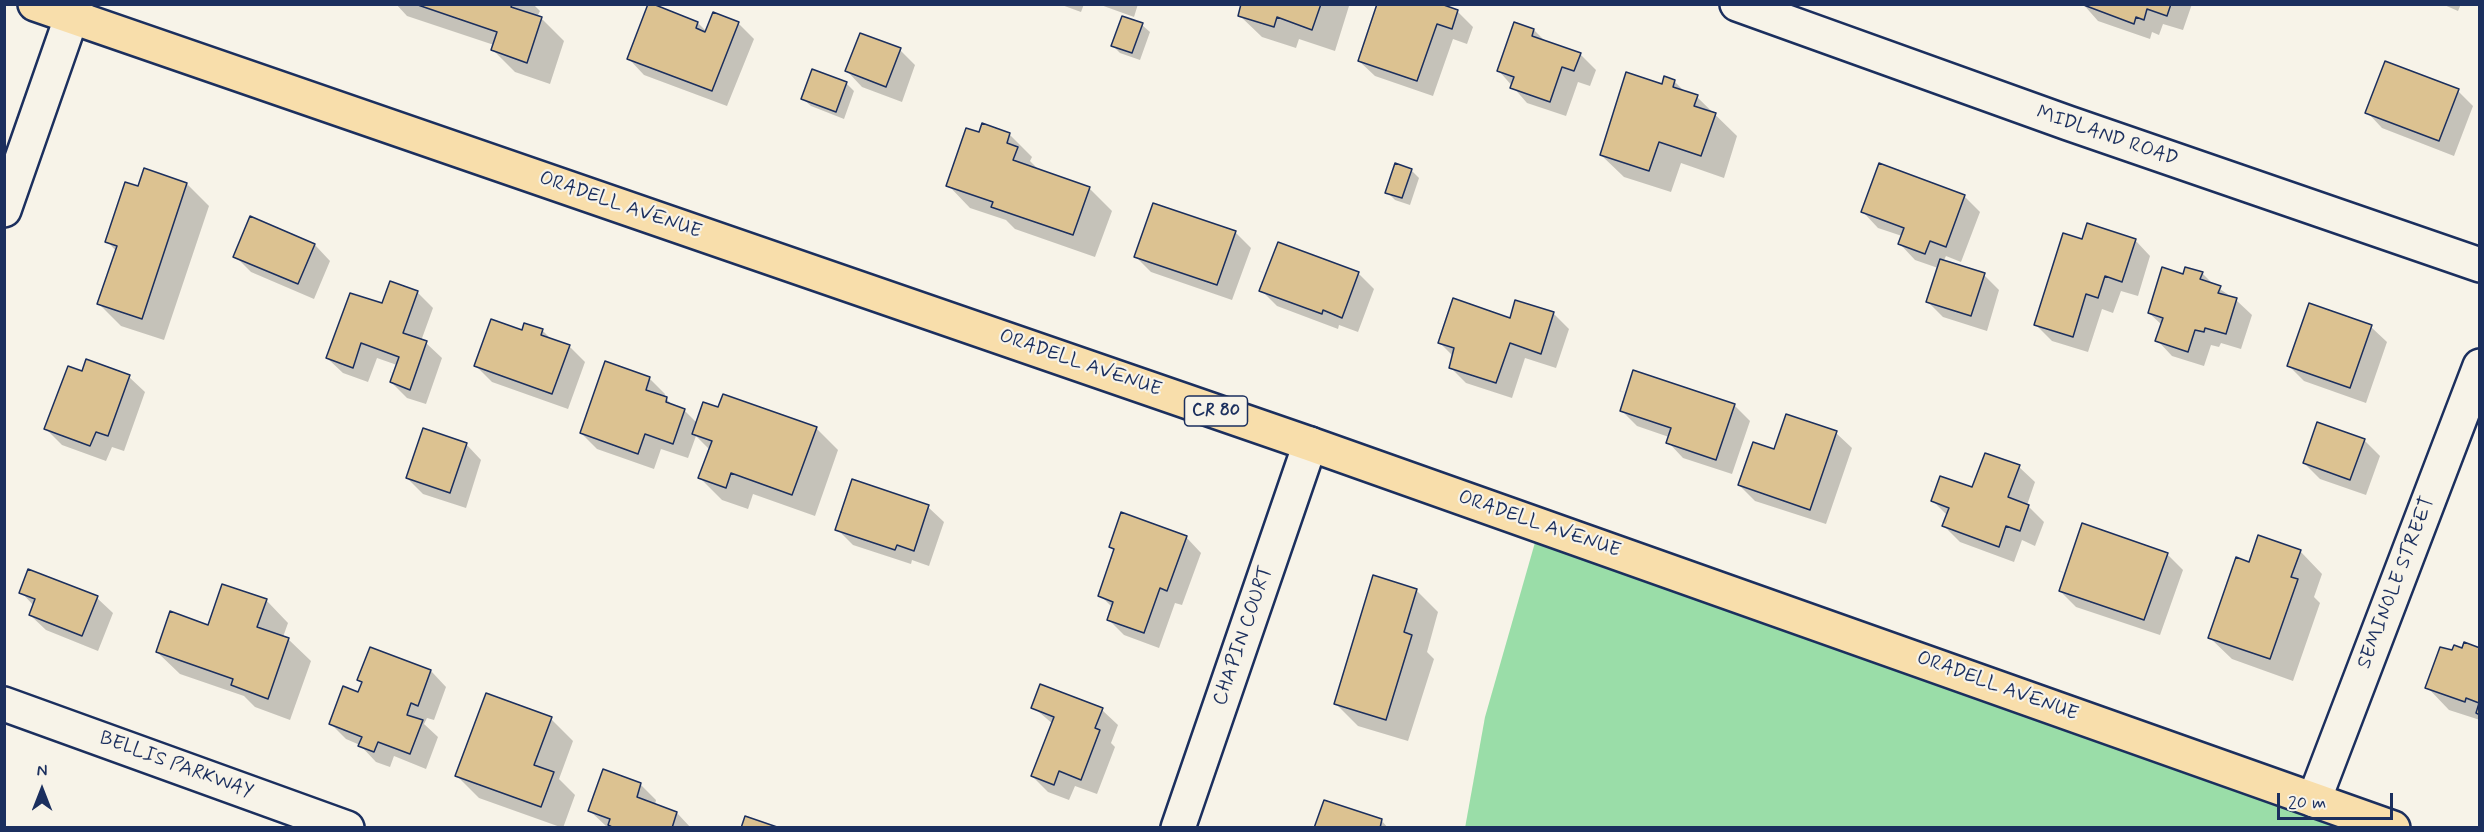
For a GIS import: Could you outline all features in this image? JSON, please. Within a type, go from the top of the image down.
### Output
[{"type":"main road","name":"ORADELL AVENUE","points":[[35,4],[73,11],[1310,444],[2393,828]]},
{"type":"street","name":"MIDLAND ROAD","points":[[1737,4],[2068,123],[2480,265]]},
{"type":"street","points":[[4,210],[73,11]]},
{"type":"street","name":"SEMINOLE STREET","points":[[2314,800],[2480,366]]},
{"type":"street","name":"CHAPIN COURT","points":[[1178,828],[1310,444]]},
{"type":"street","name":"BELLIS PARKWAY","points":[[4,704],[346,828]]},
{"type":"green space","points":[[1540,525],[2393,828],[1465,828],[1485,717]]},
{"type":"building","points":[[415,4],[512,4],[511,7],[542,17],[527,63],[491,50],[497,32]]},
{"type":"building","points":[[648,4],[698,22],[696,28],[705,32],[713,12],[739,22],[712,91],[627,59]]},
{"type":"building","points":[[1241,4],[1321,4],[1312,30],[1277,17],[1274,27],[1238,16]]},
{"type":"building","points":[[1377,4],[1441,4],[1458,10],[1452,29],[1437,24],[1417,81],[1358,61]]},
{"type":"building","points":[[2081,4],[2171,4],[2167,16],[2147,9],[2144,20],[2136,17],[2134,24]]},
{"type":"building","points":[[1122,16],[1143,23],[1132,53],[1111,46]]},
{"type":"building","points":[[1514,22],[1534,29],[1532,36],[1581,53],[1574,71],[1562,67],[1550,102],[1510,88],[1514,77],[1497,71]]},
{"type":"building","points":[[860,33],[901,48],[886,87],[845,71]]},
{"type":"building","points":[[2385,61],[2459,89],[2439,141],[2365,113]]},
{"type":"building","points":[[812,69],[847,82],[836,112],[801,99]]},
{"type":"building","points":[[1626,72],[1662,84],[1664,76],[1675,80],[1673,87],[1698,95],[1694,106],[1716,113],[1701,156],[1659,142],[1649,171],[1600,155]]},
{"type":"building","points":[[982,123],[1010,133],[1007,143],[1018,147],[1013,160],[1090,187],[1073,235],[991,207],[993,202],[946,186],[966,128],[979,132]]},
{"type":"building","points":[[1395,163],[1412,169],[1402,198],[1385,193]]},
{"type":"building","points":[[1879,163],[1965,195],[1946,247],[1930,241],[1925,254],[1898,244],[1904,228],[1861,212]]},
{"type":"building","points":[[144,168],[187,183],[142,319],[97,304],[117,246],[105,242],[125,182],[138,186]]},
{"type":"building","points":[[1153,203],[1236,231],[1217,285],[1134,257]]},
{"type":"building","points":[[250,216],[315,244],[298,284],[233,257]]},
{"type":"building","points":[[2087,223],[2136,239],[2122,282],[2105,276],[2098,298],[2086,294],[2073,337],[2034,325],[2063,233],[2082,239]]},
{"type":"building","points":[[1278,242],[1359,272],[1342,318],[1323,310],[1322,314],[1259,291]]},
{"type":"building","points":[[1940,259],[1985,273],[1971,316],[1926,302]]},
{"type":"building","points":[[2162,267],[2183,274],[2185,267],[2203,272],[2200,279],[2221,286],[2218,293],[2237,298],[2226,334],[2205,328],[2204,332],[2195,330],[2188,352],[2155,341],[2163,318],[2148,313]]},
{"type":"building","points":[[390,281],[418,291],[403,333],[427,341],[410,390],[390,382],[399,357],[361,343],[353,368],[326,358],[350,293],[382,303]]},
{"type":"building","points":[[1453,298],[1510,318],[1515,300],[1554,312],[1541,354],[1510,343],[1496,383],[1449,368],[1454,348],[1438,343]]},
{"type":"building","points":[[2309,303],[2372,325],[2350,388],[2287,366]]},
{"type":"building","points":[[491,319],[522,330],[524,323],[543,329],[541,335],[570,345],[552,394],[474,366]]},
{"type":"building","points":[[86,359],[130,375],[108,436],[96,432],[90,446],[44,429],[68,366],[82,371]]},
{"type":"building","points":[[605,361],[650,377],[646,390],[667,397],[666,402],[685,409],[673,444],[645,434],[638,454],[580,433]]},
{"type":"building","points":[[1633,370],[1735,404],[1716,460],[1666,443],[1671,428],[1620,411]]},
{"type":"building","points":[[723,394],[817,427],[792,495],[731,473],[726,488],[698,478],[712,441],[692,434],[703,402],[718,407]]},
{"type":"building","points":[[1786,414],[1837,431],[1810,510],[1738,485],[1753,442],[1774,449]]},
{"type":"building","points":[[2317,422],[2365,439],[2350,480],[2303,463]]},
{"type":"building","points":[[423,428],[467,443],[450,493],[406,478]]},
{"type":"building","points":[[1985,453],[2020,465],[2008,497],[2029,505],[2020,531],[2006,526],[1999,547],[1942,526],[1949,508],[1931,501],[1940,476],[1972,487]]},
{"type":"building","points":[[852,479],[929,505],[914,551],[897,545],[895,550],[835,530]]},
{"type":"building","points":[[1121,512],[1187,536],[1167,591],[1160,588],[1144,633],[1107,620],[1113,602],[1098,596],[1114,549],[1109,547]]},
{"type":"building","points":[[2082,523],[2168,553],[2144,620],[2059,591]]},
{"type":"building","points":[[2258,535],[2301,550],[2291,577],[2298,579],[2270,659],[2208,638],[2236,557],[2249,562]]},
{"type":"building","points":[[28,569],[98,596],[82,636],[29,615],[35,599],[19,593]]},
{"type":"building","points":[[1373,575],[1417,589],[1404,632],[1412,635],[1386,720],[1334,704]]},
{"type":"building","points":[[222,584],[267,599],[257,627],[289,638],[268,699],[231,685],[233,679],[156,652],[170,611],[208,625]]},
{"type":"building","points":[[2464,642],[2480,648],[2480,715],[2476,713],[2479,703],[2466,698],[2465,702],[2425,688],[2440,647],[2452,650],[2454,645],[2462,648]]},
{"type":"building","points":[[370,647],[431,670],[418,706],[411,703],[407,715],[423,720],[410,754],[378,742],[374,752],[358,746],[362,737],[329,724],[343,686],[358,692],[362,682],[357,680]]},
{"type":"building","points":[[1040,684],[1103,708],[1095,728],[1100,730],[1081,780],[1059,771],[1054,785],[1031,776],[1054,717],[1031,708]]},
{"type":"building","points":[[486,693],[552,717],[534,765],[554,772],[541,807],[455,776]]},
{"type":"building","points":[[603,769],[641,783],[637,797],[677,812],[672,828],[614,828],[608,825],[610,819],[588,811]]},
{"type":"building","points":[[1324,800],[1382,819],[1380,828],[1314,828]]},
{"type":"building","points":[[745,816],[780,828],[741,828]]}]
